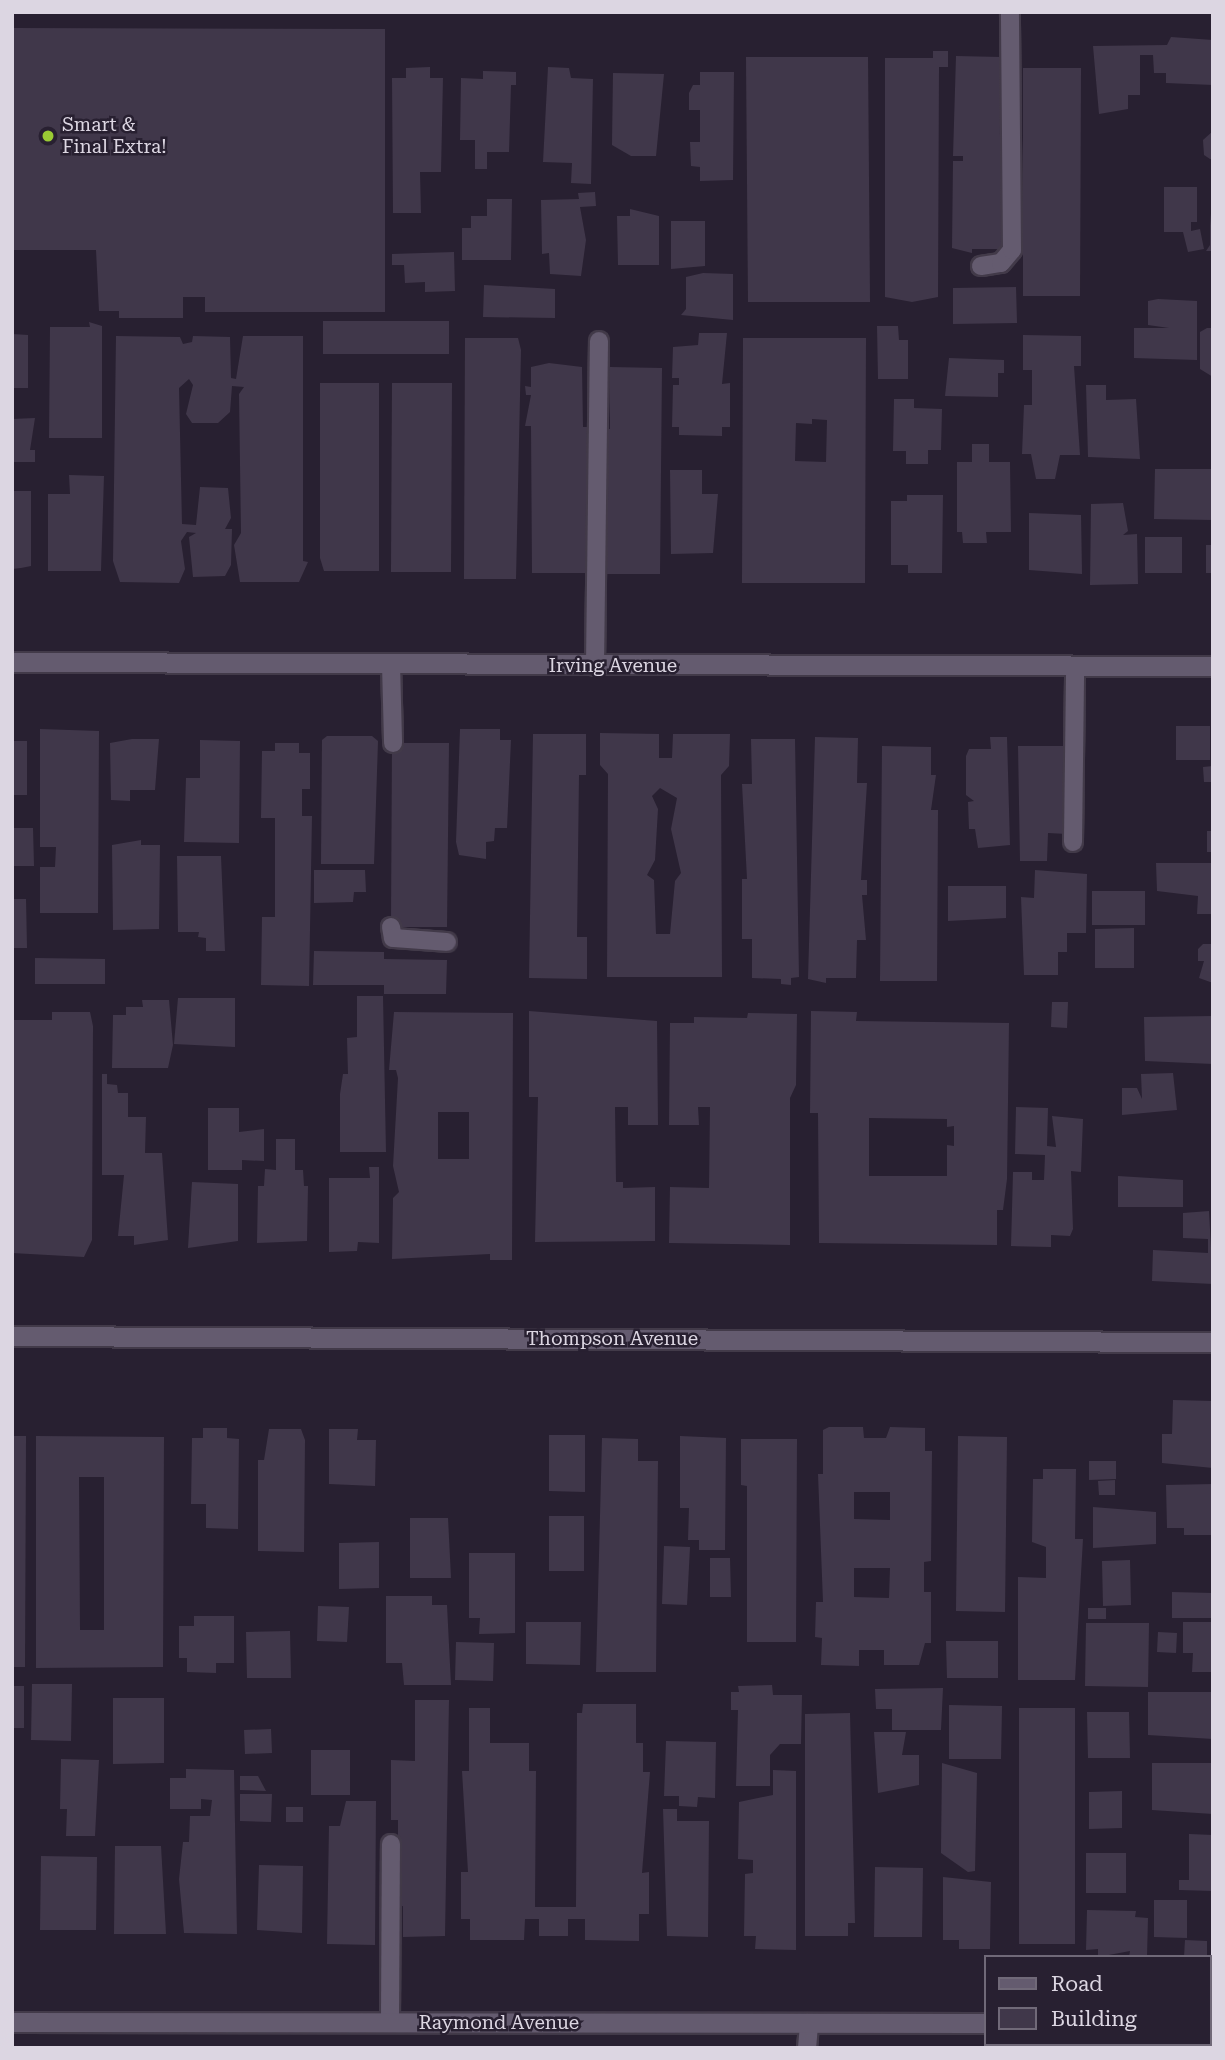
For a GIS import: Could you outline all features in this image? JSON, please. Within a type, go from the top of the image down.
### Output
[{"type":"street","name":"Irving Avenue","points":[[12,662],[1075,669],[1213,667]]},
{"type":"street","name":"Thompson Avenue","points":[[12,1336],[1213,1342]]},
{"type":"street","name":"Raymond Avenue","points":[[12,2022],[984,2023]]},
{"type":"lane","points":[[981,266],[1001,263],[1012,250],[1010,12]]},
{"type":"lane","points":[[595,666],[599,341]]},
{"type":"lane","points":[[391,664],[393,743]]},
{"type":"lane","points":[[1073,842],[1075,669]]},
{"type":"lane","points":[[391,926],[393,938],[447,942]]},
{"type":"lane","points":[[390,2022],[391,1844]]},
{"type":"lane","points":[[807,2048],[808,2023]]},
{"type":"building","points":[[12,28],[385,29],[385,312],[205,312],[205,297],[183,297],[183,318],[119,318],[119,311],[99,311],[96,250],[12,250]]},
{"type":"building","points":[[1171,37],[1213,40],[1213,85],[1166,83],[1166,73],[1154,73],[1153,55],[1140,55],[1140,95],[1128,95],[1128,109],[1099,114],[1093,46],[1167,45]]},
{"type":"building","points":[[933,51],[948,51],[948,67],[939,67],[938,297],[912,302],[885,297],[885,58],[933,58]]},
{"type":"building","points":[[956,56],[1001,57],[1004,70],[1002,249],[972,249],[972,253],[952,248],[953,161],[963,161],[963,156],[953,156]]},
{"type":"building","points":[[746,57],[868,57],[870,302],[748,302]]},
{"type":"building","points":[[430,67],[430,78],[443,78],[441,172],[420,172],[421,213],[393,213],[392,78],[406,78],[406,68]]},
{"type":"building","points":[[548,67],[569,68],[571,78],[593,79],[591,184],[571,183],[572,163],[543,162]]},
{"type":"building","points":[[1023,68],[1081,68],[1080,296],[1023,296]]},
{"type":"building","points":[[483,71],[516,72],[516,85],[511,85],[509,152],[487,152],[487,169],[475,169],[475,140],[460,140],[461,78],[483,79]]},
{"type":"building","points":[[700,72],[734,72],[733,180],[700,181],[700,167],[691,166],[690,142],[700,142],[700,110],[689,110],[689,93],[693,85],[700,85]]},
{"type":"building","points":[[613,73],[664,74],[656,156],[631,156],[612,145]]},
{"type":"building","points":[[1213,131],[1213,159],[1210,159],[1204,155],[1203,140]]},
{"type":"building","points":[[1164,187],[1197,187],[1197,222],[1191,222],[1191,231],[1200,229],[1204,249],[1188,252],[1183,232],[1164,232]]},
{"type":"building","points":[[595,192],[596,206],[580,207],[586,240],[581,276],[550,274],[549,253],[542,254],[541,200],[579,199],[578,193]]},
{"type":"building","points":[[487,199],[512,199],[511,260],[462,260],[462,228],[471,228],[471,216],[487,216]]},
{"type":"building","points":[[630,209],[659,216],[659,265],[618,265],[617,216],[630,216]]},
{"type":"building","points":[[1210,213],[1213,251],[1206,251],[1210,245]]},
{"type":"building","points":[[671,221],[705,221],[705,266],[671,269]]},
{"type":"building","points":[[454,252],[455,291],[425,292],[425,282],[405,283],[404,265],[392,265],[392,254]]},
{"type":"building","points":[[703,273],[733,274],[733,320],[681,315],[686,309],[686,277]]},
{"type":"building","points":[[484,285],[555,289],[555,318],[483,317]]},
{"type":"building","points":[[1016,287],[1017,323],[953,324],[953,288]]},
{"type":"building","points":[[1148,301],[1197,301],[1197,360],[1134,358],[1134,328],[1169,328],[1148,325]]},
{"type":"building","points":[[323,321],[449,321],[449,354],[323,354]]},
{"type":"building","points":[[89,322],[102,326],[102,438],[49,438],[50,327],[90,327]]},
{"type":"building","points":[[877,326],[898,326],[899,340],[908,340],[908,379],[878,379]]},
{"type":"building","points":[[1213,328],[1213,377],[1200,369],[1200,332]]},
{"type":"building","points":[[699,333],[727,333],[722,384],[730,383],[730,427],[722,427],[722,436],[679,435],[679,427],[672,427],[673,385],[679,385],[679,378],[672,378],[673,347],[698,345]]},
{"type":"building","points":[[12,334],[28,335],[28,388],[12,388]]},
{"type":"building","points":[[1023,335],[1081,336],[1081,366],[1074,366],[1080,455],[1060,455],[1055,479],[1036,479],[1031,454],[1022,454],[1024,405],[1032,405],[1032,370],[1023,370]]},
{"type":"building","points":[[116,336],[180,337],[183,344],[192,342],[193,336],[230,337],[231,378],[236,379],[243,336],[303,336],[303,561],[308,562],[299,582],[240,582],[234,545],[241,533],[239,394],[244,387],[232,386],[230,412],[218,423],[192,423],[186,414],[193,385],[189,379],[179,388],[182,524],[196,525],[200,487],[228,488],[231,518],[225,529],[232,529],[231,565],[225,576],[193,577],[189,537],[196,533],[187,532],[181,541],[185,569],[179,583],[120,582],[113,561]]},
{"type":"building","points":[[465,338],[518,338],[521,350],[516,579],[464,579]]},
{"type":"building","points":[[743,338],[866,338],[865,583],[742,583]],"holes":[[[812,419],[827,420],[826,462],[795,461],[796,423],[812,424]]]},
{"type":"building","points":[[949,358],[1004,360],[1004,373],[998,373],[998,397],[945,396]]},
{"type":"building","points":[[549,363],[582,367],[583,427],[588,427],[589,573],[532,573],[531,426],[525,426],[531,395],[526,395],[525,386],[531,387],[531,367]]},
{"type":"building","points":[[610,367],[662,368],[660,574],[601,574],[603,429],[610,429]]},
{"type":"building","points":[[320,383],[379,383],[379,571],[324,571],[320,558]]},
{"type":"building","points":[[392,383],[452,383],[451,572],[391,572]]},
{"type":"building","points":[[1086,385],[1106,385],[1106,400],[1136,399],[1140,459],[1088,457]]},
{"type":"building","points":[[894,399],[914,399],[914,408],[942,409],[941,450],[928,450],[928,464],[906,464],[906,451],[893,451]]},
{"type":"building","points":[[35,418],[30,450],[35,450],[35,462],[12,462],[12,419]]},
{"type":"building","points":[[972,444],[989,444],[989,462],[1010,462],[1011,532],[986,532],[987,543],[963,543],[962,532],[957,532],[957,462],[972,462]]},
{"type":"building","points":[[1155,469],[1213,469],[1213,520],[1154,519]]},
{"type":"building","points":[[670,470],[702,470],[702,494],[718,494],[713,553],[671,554]]},
{"type":"building","points":[[69,475],[104,476],[101,571],[48,571],[48,494],[70,494]]},
{"type":"building","points":[[12,491],[31,491],[31,566],[12,569]]},
{"type":"building","points":[[907,495],[943,495],[942,573],[908,573],[908,565],[891,565],[891,501],[907,501]]},
{"type":"building","points":[[1123,503],[1128,531],[1123,535],[1137,534],[1138,584],[1090,585],[1091,504]]},
{"type":"building","points":[[1029,513],[1081,515],[1082,574],[1029,570]]},
{"type":"building","points":[[1145,537],[1182,537],[1182,573],[1145,573]]},
{"type":"building","points":[[1206,545],[1213,545],[1213,573],[1206,573]]},
{"type":"building","points":[[1176,726],[1210,726],[1210,760],[1176,760]]},
{"type":"building","points":[[40,729],[99,731],[98,913],[40,913],[40,867],[55,867],[56,847],[40,847]]},
{"type":"building","points":[[460,729],[500,729],[500,740],[511,740],[507,828],[495,828],[494,841],[486,842],[486,859],[459,855],[456,842]]},
{"type":"building","points":[[600,733],[659,734],[659,758],[672,758],[673,734],[730,734],[729,766],[721,775],[722,977],[607,977],[608,774],[600,765]],"holes":[[[660,788],[677,798],[671,829],[681,873],[675,881],[670,934],[656,934],[654,880],[647,875],[655,860],[658,809],[652,796]]]},
{"type":"building","points":[[533,734],[586,734],[586,775],[579,775],[577,937],[587,937],[587,979],[529,978]]},
{"type":"building","points":[[327,736],[372,736],[378,741],[374,864],[321,864],[322,740]]},
{"type":"building","points":[[815,737],[858,738],[857,783],[867,783],[861,880],[867,880],[867,895],[862,895],[866,940],[857,940],[856,978],[826,978],[826,983],[808,979]]},
{"type":"building","points":[[990,737],[1007,737],[1010,845],[978,848],[975,829],[969,829],[968,802],[974,801],[966,795],[966,756],[969,749],[991,749]]},
{"type":"building","points":[[132,739],[159,739],[155,790],[130,790],[130,801],[111,800],[110,743]]},
{"type":"building","points":[[751,739],[795,739],[799,977],[791,978],[791,985],[781,984],[781,979],[752,978],[752,939],[742,939],[742,879],[747,879],[742,784],[752,784]]},
{"type":"building","points":[[200,740],[240,741],[239,843],[184,842],[186,778],[200,778]]},
{"type":"building","points":[[12,741],[27,741],[27,795],[12,795]]},
{"type":"building","points":[[275,743],[299,743],[299,753],[310,753],[310,789],[302,789],[302,816],[312,816],[309,986],[261,985],[262,917],[275,917],[275,818],[261,818],[262,751],[275,751]]},
{"type":"building","points":[[392,743],[449,743],[447,927],[391,927]]},
{"type":"building","points":[[882,746],[931,747],[931,775],[936,775],[931,810],[938,810],[937,981],[880,981]]},
{"type":"building","points":[[1018,746],[1068,746],[1067,834],[1048,833],[1047,861],[1020,861]]},
{"type":"building","points":[[1213,766],[1213,782],[1204,782],[1203,767]]},
{"type":"building","points":[[12,828],[33,828],[34,866],[12,866]]},
{"type":"building","points":[[1207,831],[1213,831],[1213,852],[1207,852]]},
{"type":"building","points":[[141,840],[141,845],[160,845],[159,929],[113,930],[112,845]]},
{"type":"building","points":[[177,856],[221,856],[225,951],[206,951],[206,938],[198,937],[199,932],[178,932]]},
{"type":"building","points":[[1156,863],[1213,863],[1213,914],[1197,914],[1198,896],[1157,891]]},
{"type":"building","points":[[314,870],[365,870],[366,892],[354,892],[353,902],[314,903]]},
{"type":"building","points":[[1035,870],[1087,874],[1086,933],[1067,933],[1067,952],[1058,952],[1058,975],[1024,975],[1021,897],[1034,898]]},
{"type":"building","points":[[948,886],[1006,886],[1006,918],[948,921]]},
{"type":"building","points":[[1092,891],[1145,891],[1145,925],[1092,925]]},
{"type":"building","points":[[12,899],[26,899],[27,948],[12,948]]},
{"type":"building","points":[[1134,928],[1134,968],[1095,968],[1095,929]]},
{"type":"building","points":[[1203,944],[1213,944],[1213,983],[1199,978],[1204,961],[1198,961],[1198,949]]},
{"type":"building","points":[[314,951],[384,952],[384,959],[447,960],[446,994],[384,994],[384,985],[313,985]]},
{"type":"building","points":[[35,958],[105,959],[105,984],[35,984]]},
{"type":"building","points":[[357,996],[383,996],[386,1152],[340,1152],[340,1094],[343,1074],[348,1074],[347,1038],[357,1037]]},
{"type":"building","points":[[178,998],[235,998],[235,1047],[174,1044]]},
{"type":"building","points":[[142,1000],[169,1000],[173,1045],[168,1068],[112,1068],[113,1015],[126,1015],[126,1007],[143,1007]]},
{"type":"building","points":[[1052,1002],[1068,1002],[1067,1028],[1051,1027]]},
{"type":"building","points":[[529,1011],[657,1021],[658,1125],[628,1125],[628,1107],[615,1107],[616,1182],[623,1182],[623,1188],[655,1187],[655,1241],[535,1242],[538,1097],[529,1097]]},
{"type":"building","points":[[811,1011],[857,1012],[856,1021],[1009,1023],[1007,1179],[1003,1210],[997,1210],[997,1245],[819,1243],[818,1113],[810,1113]],"holes":[[[869,1118],[947,1119],[947,1127],[954,1126],[954,1146],[947,1145],[947,1176],[869,1176]]]},
{"type":"building","points":[[52,1012],[90,1012],[93,1026],[92,1240],[84,1257],[12,1253],[12,1020],[52,1020]]},
{"type":"building","points":[[394,1012],[513,1013],[512,1260],[490,1260],[490,1254],[392,1259],[393,1198],[399,1192],[393,1166],[398,1078],[396,1070],[389,1070]],"holes":[[[438,1112],[469,1112],[469,1159],[438,1159]]]},
{"type":"building","points":[[748,1013],[797,1014],[796,1085],[790,1098],[790,1245],[669,1243],[670,1187],[709,1188],[710,1107],[698,1107],[699,1125],[669,1125],[670,1023],[694,1023],[694,1017],[747,1018]]},
{"type":"building","points":[[1213,1016],[1213,1064],[1145,1061],[1144,1017]]},
{"type":"building","points":[[1173,1073],[1177,1110],[1122,1115],[1122,1088],[1137,1088],[1142,1099],[1141,1074]]},
{"type":"building","points":[[102,1074],[107,1074],[107,1084],[117,1085],[118,1093],[128,1093],[128,1117],[146,1117],[145,1153],[162,1153],[168,1240],[134,1245],[134,1236],[118,1236],[124,1175],[102,1175]]},
{"type":"building","points":[[1016,1107],[1048,1108],[1047,1146],[1056,1147],[1052,1116],[1083,1119],[1081,1172],[1071,1171],[1073,1229],[1070,1236],[1051,1235],[1051,1247],[1011,1246],[1013,1172],[1032,1172],[1032,1180],[1044,1180],[1045,1155],[1015,1154]]},
{"type":"building","points":[[208,1108],[239,1108],[239,1132],[264,1129],[264,1161],[242,1160],[242,1170],[208,1170]]},
{"type":"building","points":[[276,1139],[295,1139],[295,1170],[303,1170],[304,1186],[308,1186],[307,1241],[257,1243],[258,1186],[264,1186],[265,1169],[276,1170]]},
{"type":"building","points":[[369,1167],[379,1167],[379,1243],[358,1242],[357,1251],[329,1252],[329,1178],[370,1178]]},
{"type":"building","points":[[1118,1176],[1183,1180],[1183,1207],[1118,1207]]},
{"type":"building","points":[[192,1182],[238,1184],[238,1241],[188,1248]]},
{"type":"building","points":[[1209,1211],[1213,1284],[1152,1281],[1153,1250],[1208,1253],[1208,1239],[1183,1238],[1183,1213]]},
{"type":"building","points":[[1173,1400],[1213,1401],[1213,1468],[1162,1463],[1162,1434],[1172,1434]]},
{"type":"building","points":[[829,1427],[863,1427],[864,1438],[886,1438],[890,1427],[925,1428],[925,1451],[932,1451],[931,1561],[924,1562],[924,1592],[931,1592],[931,1643],[925,1643],[919,1665],[884,1665],[884,1650],[859,1650],[859,1666],[821,1665],[822,1638],[815,1637],[816,1602],[823,1602],[818,1474],[823,1474],[823,1430]],"holes":[[[854,1492],[890,1492],[890,1520],[854,1519]],[[854,1568],[890,1568],[889,1598],[854,1597]]]},
{"type":"building","points":[[203,1428],[227,1428],[227,1438],[239,1439],[238,1529],[206,1528],[206,1504],[191,1504],[192,1438],[203,1438]]},
{"type":"building","points":[[269,1429],[301,1429],[305,1440],[304,1552],[258,1551],[258,1460],[264,1460]]},
{"type":"building","points":[[329,1429],[358,1429],[357,1440],[376,1440],[375,1486],[329,1484]]},
{"type":"building","points":[[549,1435],[585,1435],[585,1492],[549,1491]]},
{"type":"building","points":[[12,1436],[26,1436],[25,1667],[12,1667]]},
{"type":"building","points":[[36,1436],[164,1437],[163,1667],[36,1668]],"holes":[[[79,1477],[104,1477],[104,1630],[80,1630]]]},
{"type":"building","points":[[680,1436],[726,1438],[725,1550],[699,1550],[699,1540],[688,1540],[689,1508],[680,1508]]},
{"type":"building","points":[[958,1436],[1007,1437],[1005,1612],[956,1611]]},
{"type":"building","points":[[602,1438],[638,1439],[638,1461],[658,1461],[656,1672],[596,1672]]},
{"type":"building","points":[[741,1439],[797,1439],[796,1642],[747,1642],[747,1486],[741,1485]]},
{"type":"building","points":[[1089,1461],[1116,1461],[1116,1479],[1089,1480]]},
{"type":"building","points":[[1043,1469],[1076,1469],[1075,1539],[1083,1539],[1075,1680],[1018,1680],[1018,1577],[1046,1578],[1046,1547],[1032,1542],[1033,1479],[1043,1479]]},
{"type":"building","points":[[1115,1480],[1115,1495],[1099,1495],[1098,1481]]},
{"type":"building","points":[[1213,1484],[1213,1535],[1184,1535],[1184,1528],[1167,1528],[1166,1485]]},
{"type":"building","points":[[1093,1507],[1156,1512],[1156,1544],[1093,1548]]},
{"type":"building","points":[[549,1516],[584,1516],[584,1571],[549,1571]]},
{"type":"building","points":[[410,1518],[448,1518],[451,1578],[410,1578]]},
{"type":"building","points":[[379,1542],[379,1588],[339,1589],[339,1543]]},
{"type":"building","points":[[664,1546],[690,1547],[687,1605],[662,1604]]},
{"type":"building","points":[[469,1553],[515,1553],[515,1633],[479,1634],[480,1618],[469,1618]]},
{"type":"building","points":[[710,1558],[730,1558],[731,1597],[710,1597]]},
{"type":"building","points":[[1130,1560],[1131,1605],[1103,1606],[1102,1561]]},
{"type":"building","points":[[1172,1592],[1213,1593],[1213,1618],[1172,1618]]},
{"type":"building","points":[[386,1596],[432,1596],[432,1605],[447,1605],[451,1685],[404,1685],[402,1663],[386,1663]]},
{"type":"building","points":[[318,1606],[349,1607],[347,1642],[317,1641]]},
{"type":"building","points":[[1088,1608],[1106,1608],[1106,1619],[1088,1619]]},
{"type":"building","points":[[194,1616],[234,1616],[234,1663],[216,1663],[216,1673],[187,1672],[187,1658],[179,1658],[179,1626],[194,1626]]},
{"type":"building","points":[[526,1622],[581,1622],[580,1665],[526,1664]]},
{"type":"building","points":[[1183,1622],[1213,1622],[1213,1672],[1192,1672],[1193,1653],[1183,1653]]},
{"type":"building","points":[[1086,1623],[1149,1623],[1148,1687],[1085,1686]]},
{"type":"building","points":[[290,1631],[291,1678],[247,1678],[246,1632]]},
{"type":"building","points":[[1158,1632],[1177,1633],[1176,1653],[1157,1652]]},
{"type":"building","points":[[946,1641],[998,1641],[998,1678],[947,1678]]},
{"type":"building","points":[[456,1642],[494,1643],[493,1681],[455,1680]]},
{"type":"building","points":[[32,1684],[72,1684],[71,1741],[31,1740]]},
{"type":"building","points":[[772,1685],[773,1695],[802,1695],[801,1744],[780,1744],[770,1755],[770,1786],[736,1786],[738,1710],[731,1710],[731,1692],[739,1692],[738,1686]]},
{"type":"building","points":[[12,1686],[24,1686],[24,1728],[12,1728]]},
{"type":"building","points":[[943,1688],[941,1730],[892,1730],[892,1709],[876,1709],[875,1689]]},
{"type":"building","points":[[1148,1692],[1213,1692],[1213,1739],[1148,1735]]},
{"type":"building","points":[[113,1698],[164,1698],[164,1763],[113,1764]]},
{"type":"building","points":[[415,1700],[449,1700],[445,1936],[403,1937],[403,1906],[398,1907],[398,1820],[391,1820],[391,1760],[415,1761]]},
{"type":"building","points":[[583,1704],[636,1704],[636,1743],[643,1743],[643,1772],[650,1772],[642,1873],[649,1872],[649,1914],[639,1914],[639,1941],[585,1940],[585,1919],[568,1919],[568,1936],[539,1936],[539,1919],[525,1919],[524,1940],[470,1940],[470,1919],[461,1919],[461,1872],[468,1872],[462,1771],[469,1771],[469,1708],[490,1708],[490,1743],[529,1743],[529,1771],[536,1771],[535,1907],[576,1907],[577,1713],[582,1713]]},
{"type":"building","points":[[949,1705],[1002,1706],[1001,1759],[949,1759]]},
{"type":"building","points":[[1019,1708],[1075,1708],[1075,1944],[1019,1944]]},
{"type":"building","points":[[1087,1712],[1129,1712],[1130,1758],[1088,1758]]},
{"type":"building","points":[[850,1713],[855,1923],[848,1923],[848,1936],[805,1936],[805,1714]]},
{"type":"building","points":[[271,1729],[272,1753],[245,1754],[244,1730]]},
{"type":"building","points":[[874,1732],[906,1732],[902,1755],[919,1755],[919,1785],[878,1793]]},
{"type":"building","points":[[666,1741],[716,1742],[715,1798],[698,1797],[697,1807],[679,1806],[679,1796],[664,1796]]},
{"type":"building","points":[[311,1750],[350,1750],[350,1795],[311,1795]]},
{"type":"building","points":[[61,1759],[99,1760],[95,1836],[66,1836],[67,1809],[60,1809]]},
{"type":"building","points":[[942,1763],[977,1773],[975,1871],[968,1872],[941,1853]]},
{"type":"building","points":[[1152,1763],[1213,1763],[1213,1814],[1152,1810]]},
{"type":"building","points":[[186,1769],[234,1770],[237,1934],[184,1933],[179,1879],[183,1842],[189,1842],[190,1816],[210,1816],[212,1800],[201,1799],[201,1809],[170,1809],[170,1778],[186,1778]]},
{"type":"building","points":[[773,1770],[796,1771],[796,1950],[755,1949],[756,1936],[744,1936],[745,1874],[753,1873],[753,1860],[738,1859],[739,1802],[773,1795]]},
{"type":"building","points":[[240,1776],[258,1776],[266,1791],[240,1790]]},
{"type":"building","points":[[1122,1791],[1122,1828],[1089,1829],[1089,1792]]},
{"type":"building","points":[[240,1794],[272,1794],[271,1822],[240,1821]]},
{"type":"building","points":[[346,1801],[376,1801],[375,1945],[327,1944],[329,1826],[340,1826]]},
{"type":"building","points":[[286,1807],[303,1807],[303,1822],[286,1822]]},
{"type":"building","points":[[663,1809],[677,1809],[677,1821],[709,1821],[708,1937],[667,1936]]},
{"type":"building","points":[[1189,1834],[1213,1835],[1213,1891],[1179,1890],[1179,1880],[1189,1880]]},
{"type":"building","points":[[115,1846],[161,1846],[166,1934],[114,1934]]},
{"type":"building","points":[[1086,1853],[1126,1853],[1126,1893],[1086,1893]]},
{"type":"building","points":[[41,1856],[97,1857],[96,1930],[40,1930]]},
{"type":"building","points":[[259,1865],[303,1866],[302,1933],[257,1930]]},
{"type":"building","points":[[875,1867],[923,1868],[922,1937],[874,1937]]},
{"type":"building","points":[[943,1877],[991,1882],[990,1949],[959,1949],[959,1940],[943,1940]]},
{"type":"building","points":[[1154,1900],[1187,1900],[1187,1938],[1154,1937]]},
{"type":"building","points":[[1087,1910],[1136,1911],[1135,1917],[1148,1918],[1147,1955],[1129,1955],[1130,1951],[1098,1955],[1098,1949],[1086,1950]]},
{"type":"building","points":[[1185,1940],[1207,1941],[1207,1955],[1184,1955]]},
{"type":"place","name":"Smart & Final Extra!","points":[[48,136]]}]
